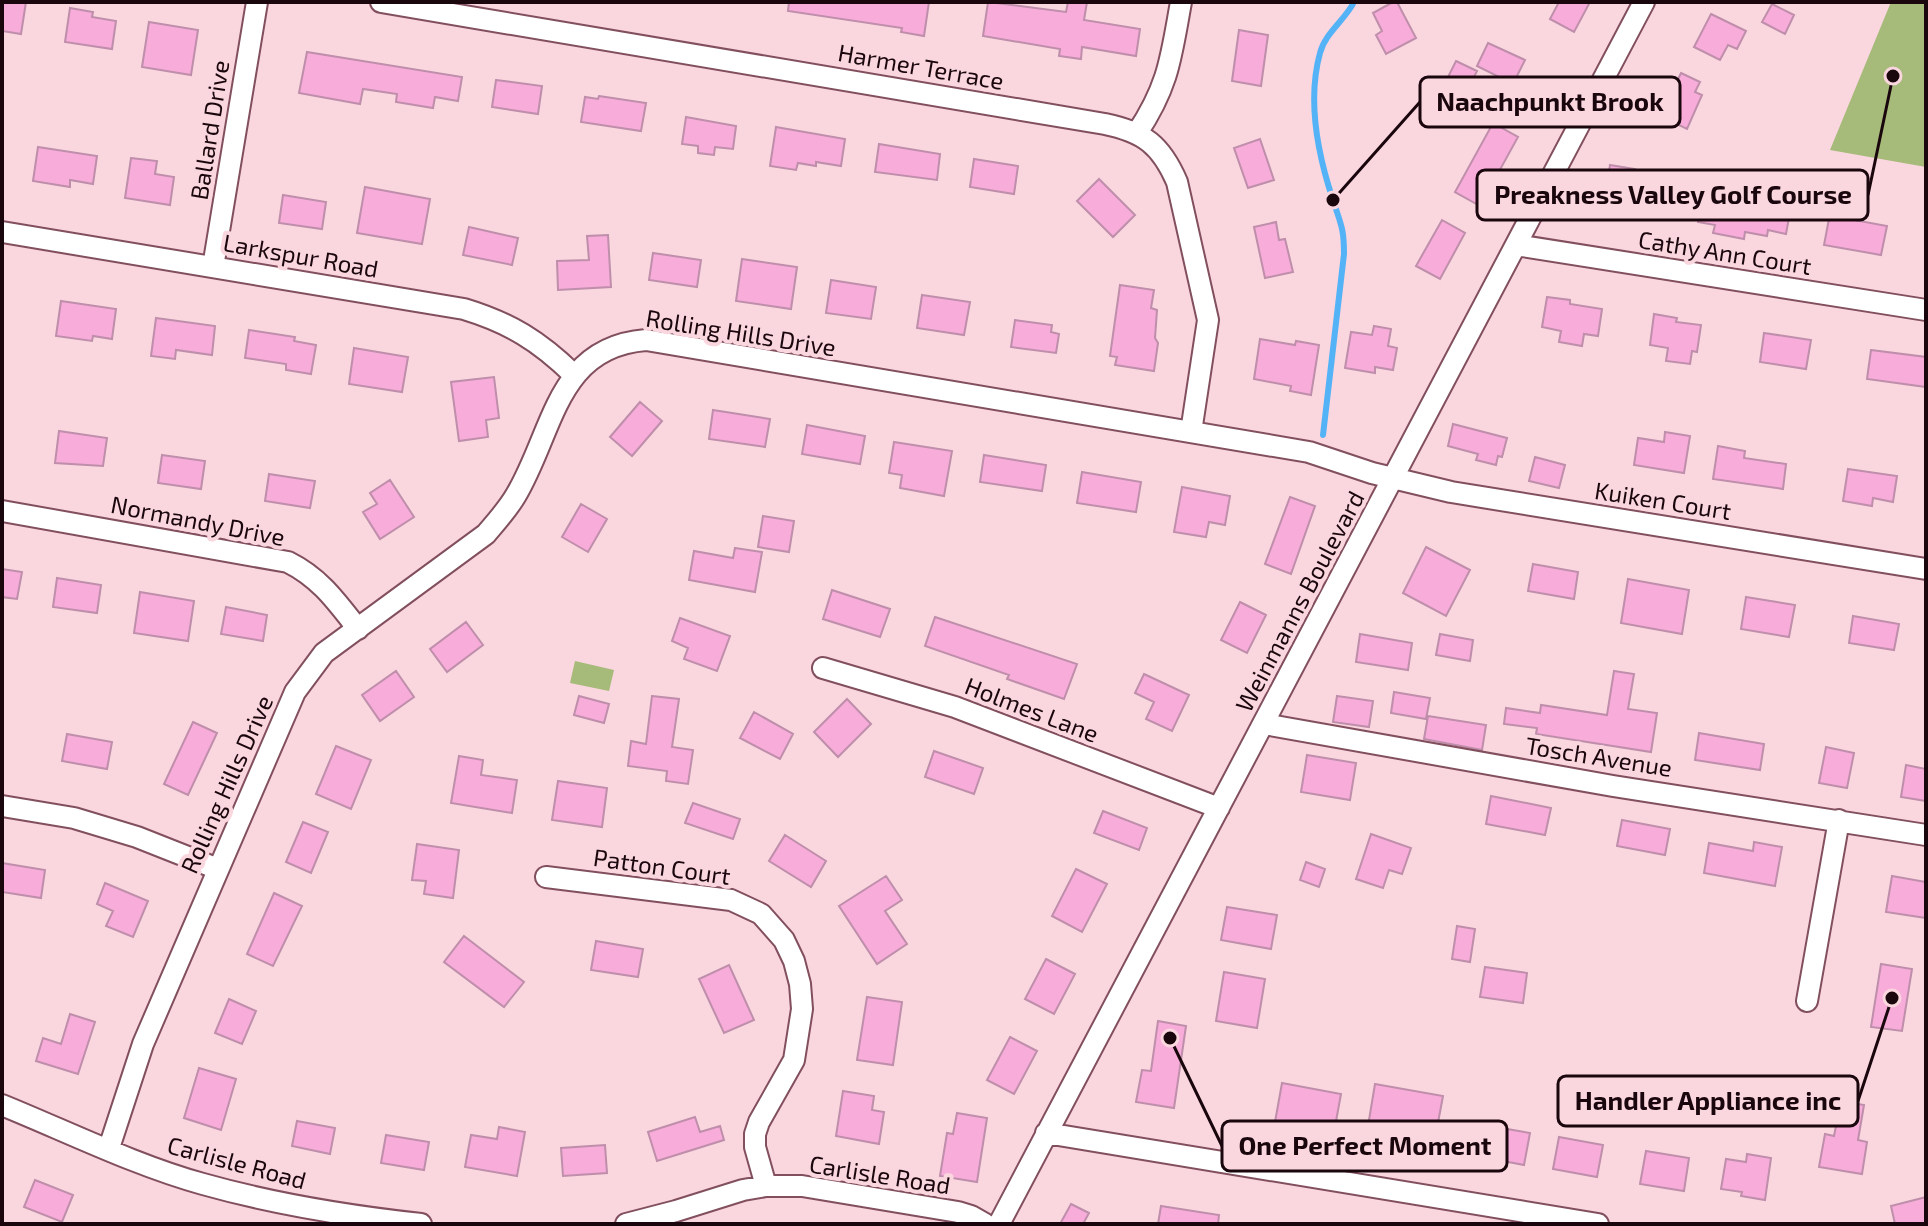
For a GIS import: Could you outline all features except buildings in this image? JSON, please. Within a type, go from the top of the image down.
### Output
[{"type":"street","name":"Ballard Drive","points":[[213,267],[257,2]]},
{"type":"street","name":"Harmer Terrace","points":[[381,2],[454,8],[1105,124],[1137,133],[1157,148],[1177,182],[1205,301],[1207,339],[1191,432]]},
{"type":"street","points":[[1137,133],[1165,84],[1181,2]]},
{"type":"street","name":"Weinmanns Boulevard","points":[[999,1224],[1644,2]]},
{"type":"street","name":"Larkspur Road","points":[[2,232],[464,309],[494,318],[523,332],[573,374]]},
{"type":"street","name":"Cathy Ann Court","points":[[1516,245],[1926,310]]},
{"type":"street","name":"Rolling Hills Drive","points":[[109,1148],[143,1044],[295,692],[308,671],[324,653],[467,549],[503,515],[518,493],[573,374],[608,348],[627,341],[646,340],[1309,452],[1393,479]]},
{"type":"street","name":"Kuiken Court","points":[[1393,479],[1466,495],[1926,569]]},
{"type":"street","name":"Normandy Drive","points":[[2,511],[288,562],[308,572],[325,587],[358,629]]},
{"type":"street","name":"Holmes Lane","points":[[823,668],[955,707],[1219,808]]},
{"type":"street","name":"Tosch Avenue","points":[[1264,724],[1613,786],[1926,835]]},
{"type":"street","points":[[2,806],[74,818],[137,837],[218,869]]},
{"type":"street","points":[[1807,1001],[1839,820]]},
{"type":"street","name":"Patton Court","points":[[546,877],[731,900],[761,914],[784,940],[797,973],[802,1009],[794,1060],[755,1134],[755,1147],[766,1186]]},
{"type":"street","name":"Carlisle Road","points":[[2,1105],[202,1184],[317,1210],[421,1224]]},
{"type":"street","points":[[1046,1133],[1598,1224]]},
{"type":"street","name":"Carlisle Road","points":[[626,1224],[766,1186],[802,1186],[958,1212],[985,1224]]},
{"type":"green space","points":[[1891,2],[1926,2],[1926,167],[1830,150]]},
{"type":"green space","points":[[575,661],[614,670],[609,691],[570,683]]},
{"type":"waterway","points":[[1323,435],[1344,245],[1342,227],[1319,146],[1314,89],[1323,46],[1354,2]]},
{"type":"place","name":"Preakness Valley Golf Course","points":[[1893,76]]},
{"type":"place","name":"Naachpunkt Brook","points":[[1333,200]]},
{"type":"place","name":"Handler Appliance inc","points":[[1892,998]]},
{"type":"place","name":"One Perfect Moment","points":[[1170,1038]]}]
